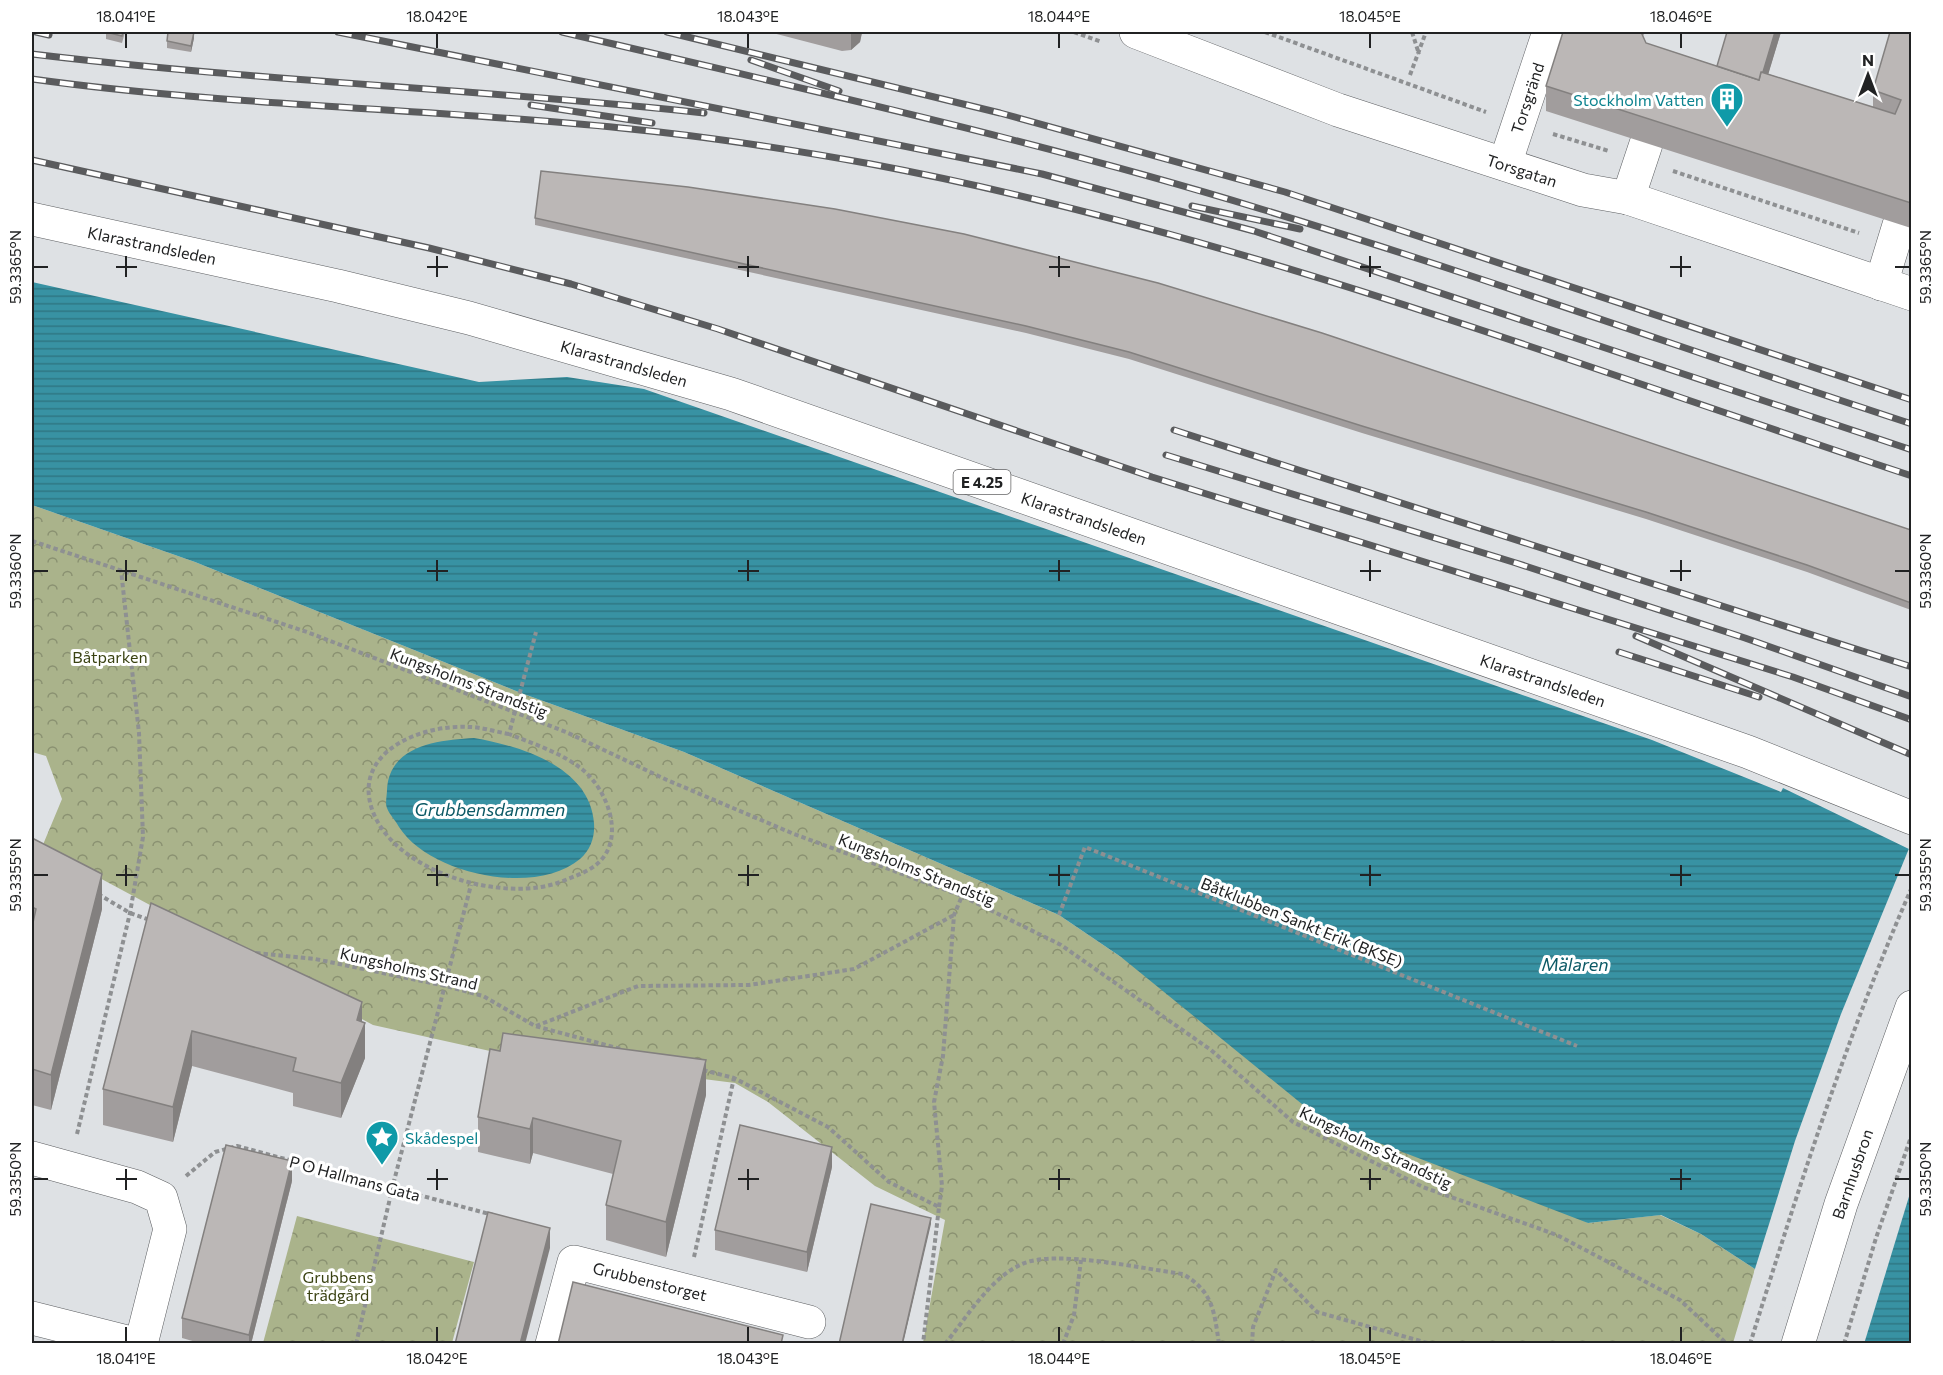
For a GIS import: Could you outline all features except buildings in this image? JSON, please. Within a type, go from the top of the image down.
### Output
[{"type":"main road","name":"Torsgatan","points":[[1137,32],[1338,110],[1599,195],[1628,198],[1896,289]]},
{"type":"main road","name":"Torsgränd","points":[[1505,164],[1549,32]]},
{"type":"main road","points":[[1628,198],[1643,152]]},
{"type":"main road","name":"Klarastrandsleden","points":[[32,197],[476,300],[740,375],[1608,679],[1756,732],[1911,793]]},
{"type":"main road","name":"Klarastrandsleden","points":[[32,219],[338,286],[469,318],[731,394],[1748,752],[1911,818]]},
{"type":"main road","points":[[1896,234],[1896,289]]},
{"type":"main road","name":"Barnhusbron","points":[[1798,1344],[1841,1204],[1911,1006]]},
{"type":"main road","points":[[32,1158],[137,1187],[161,1198],[170,1229],[141,1344]]},
{"type":"main road","name":"Grubbenstorget","points":[[552,1344],[573,1262],[809,1322]]},
{"type":"main road","points":[[32,1318],[135,1344]]},
{"type":"path","points":[[1265,32],[1519,123],[1643,152],[1896,234]]},
{"type":"path","points":[[1412,32],[1419,55]]},
{"type":"path","points":[[1410,75],[1426,32]]},
{"type":"path","name":"Kungsholms Strandstig","points":[[32,541],[307,632],[566,732],[667,780],[794,834],[962,896],[1061,945],[1210,1050],[1293,1122],[1423,1187],[1557,1235],[1680,1300],[1727,1344]]},
{"type":"path","points":[[82,1113],[130,913],[143,837],[139,733],[122,570]]},
{"type":"path","points":[[509,734],[517,713],[536,632]]},
{"type":"path","points":[[469,727],[509,734],[549,749],[584,771],[609,807],[611,842],[603,858],[589,871],[554,885],[513,889],[471,885],[430,868],[396,845],[373,813],[370,793],[371,774],[381,756],[395,744],[428,730],[469,727]]},
{"type":"path","name":"Båtklubben Sankt Erik (BKSE)","points":[[1059,915],[1085,847],[1577,1046]]},
{"type":"path","points":[[356,1344],[394,1181],[471,885]]},
{"type":"path","points":[[1750,1344],[1797,1192],[1858,1022],[1911,887]]},
{"type":"path","points":[[90,889],[130,913],[161,924]]},
{"type":"path","points":[[923,1344],[942,1186],[934,1102],[944,1056],[954,915],[962,896]]},
{"type":"path","points":[[535,1026],[638,986],[749,985],[854,969],[954,915]]},
{"type":"path","name":"Kungsholms Strand","points":[[246,952],[315,959],[446,986],[483,996],[535,1026],[623,1049]]},
{"type":"path","points":[[701,1070],[734,1078],[828,1127],[889,1182],[939,1208]]},
{"type":"path","points":[[701,1229],[734,1078]]},
{"type":"path","points":[[1844,1344],[1911,1134]]},
{"type":"path","name":"P O Hallmans Gata","points":[[161,1198],[215,1152],[237,1146],[494,1215]]},
{"type":"path","points":[[945,1344],[997,1281],[1022,1263],[1048,1258],[1081,1260],[1183,1274],[1200,1285],[1209,1298],[1219,1344]]},
{"type":"path","points":[[1063,1344],[1074,1315],[1081,1260]]},
{"type":"path","points":[[1252,1344],[1253,1327],[1275,1269],[1317,1312],[1431,1344]]},
{"type":"green space","name":"Båtparken","points":[[32,505],[195,562],[521,693],[684,752],[1059,915],[1121,957],[1588,1223],[1660,1215],[1701,1234],[1755,1269],[1733,1343],[923,1343],[945,1220],[875,1186],[768,1102],[735,1083],[499,1053],[373,1025],[42,847],[62,799],[46,756],[32,752]]},
{"type":"green space","name":"Grubbens trädgård","points":[[297,1216],[474,1262],[452,1343],[263,1343]]},
{"type":"water","name":"Mälaren","points":[[32,282],[479,382],[567,377],[644,389],[1652,740],[1781,792],[1783,788],[1911,850],[1911,1343],[1822,1343],[1755,1269],[1701,1234],[1661,1215],[1588,1223],[1324,1122],[1121,957],[1059,915],[684,752],[521,693],[195,562],[32,505]]},
{"type":"water","name":"Grubbensdammen","points":[[474,738],[512,747],[550,762],[580,787],[590,804],[594,828],[590,847],[580,859],[561,870],[537,877],[511,878],[484,875],[458,868],[434,857],[414,843],[399,827],[386,804],[390,775],[397,763],[406,754],[432,743]]},
{"type":"pier","points":[[1910,846],[1911,1190],[1864,1344],[1817,1344],[1754,1272],[1795,1141],[1841,1014]]},
{"type":"railway","points":[[36,32],[49,35]]},
{"type":"railway","points":[[338,32],[1042,174],[1254,231],[1912,450]]},
{"type":"railway","points":[[562,32],[913,115],[1175,184],[1424,260],[1912,424]]},
{"type":"railway","points":[[667,32],[1000,113],[1285,192],[1912,400]]},
{"type":"railway","points":[[32,54],[200,71],[536,97],[704,113]]},
{"type":"railway","points":[[751,60],[839,91]]},
{"type":"railway","points":[[32,79],[179,95],[547,121],[652,131],[840,158],[1004,192],[1136,225],[1396,302],[1912,476]]},
{"type":"railway","points":[[531,105],[652,123]]},
{"type":"railway","points":[[32,160],[429,248],[571,284],[718,329],[1152,477],[1793,677],[1912,720]]},
{"type":"railway","points":[[1192,206],[1300,229]]},
{"type":"railway","points":[[1174,430],[1912,667]]},
{"type":"railway","points":[[1166,455],[1516,563],[1745,638],[1912,697]]},
{"type":"railway","points":[[1636,636],[1912,755]]},
{"type":"railway","points":[[1619,652],[1759,697]]},
{"type":"place","name":"Stockholm Vatten","points":[[1727,128]]},
{"type":"place","name":"Skådespel","points":[[382,1166]]}]
